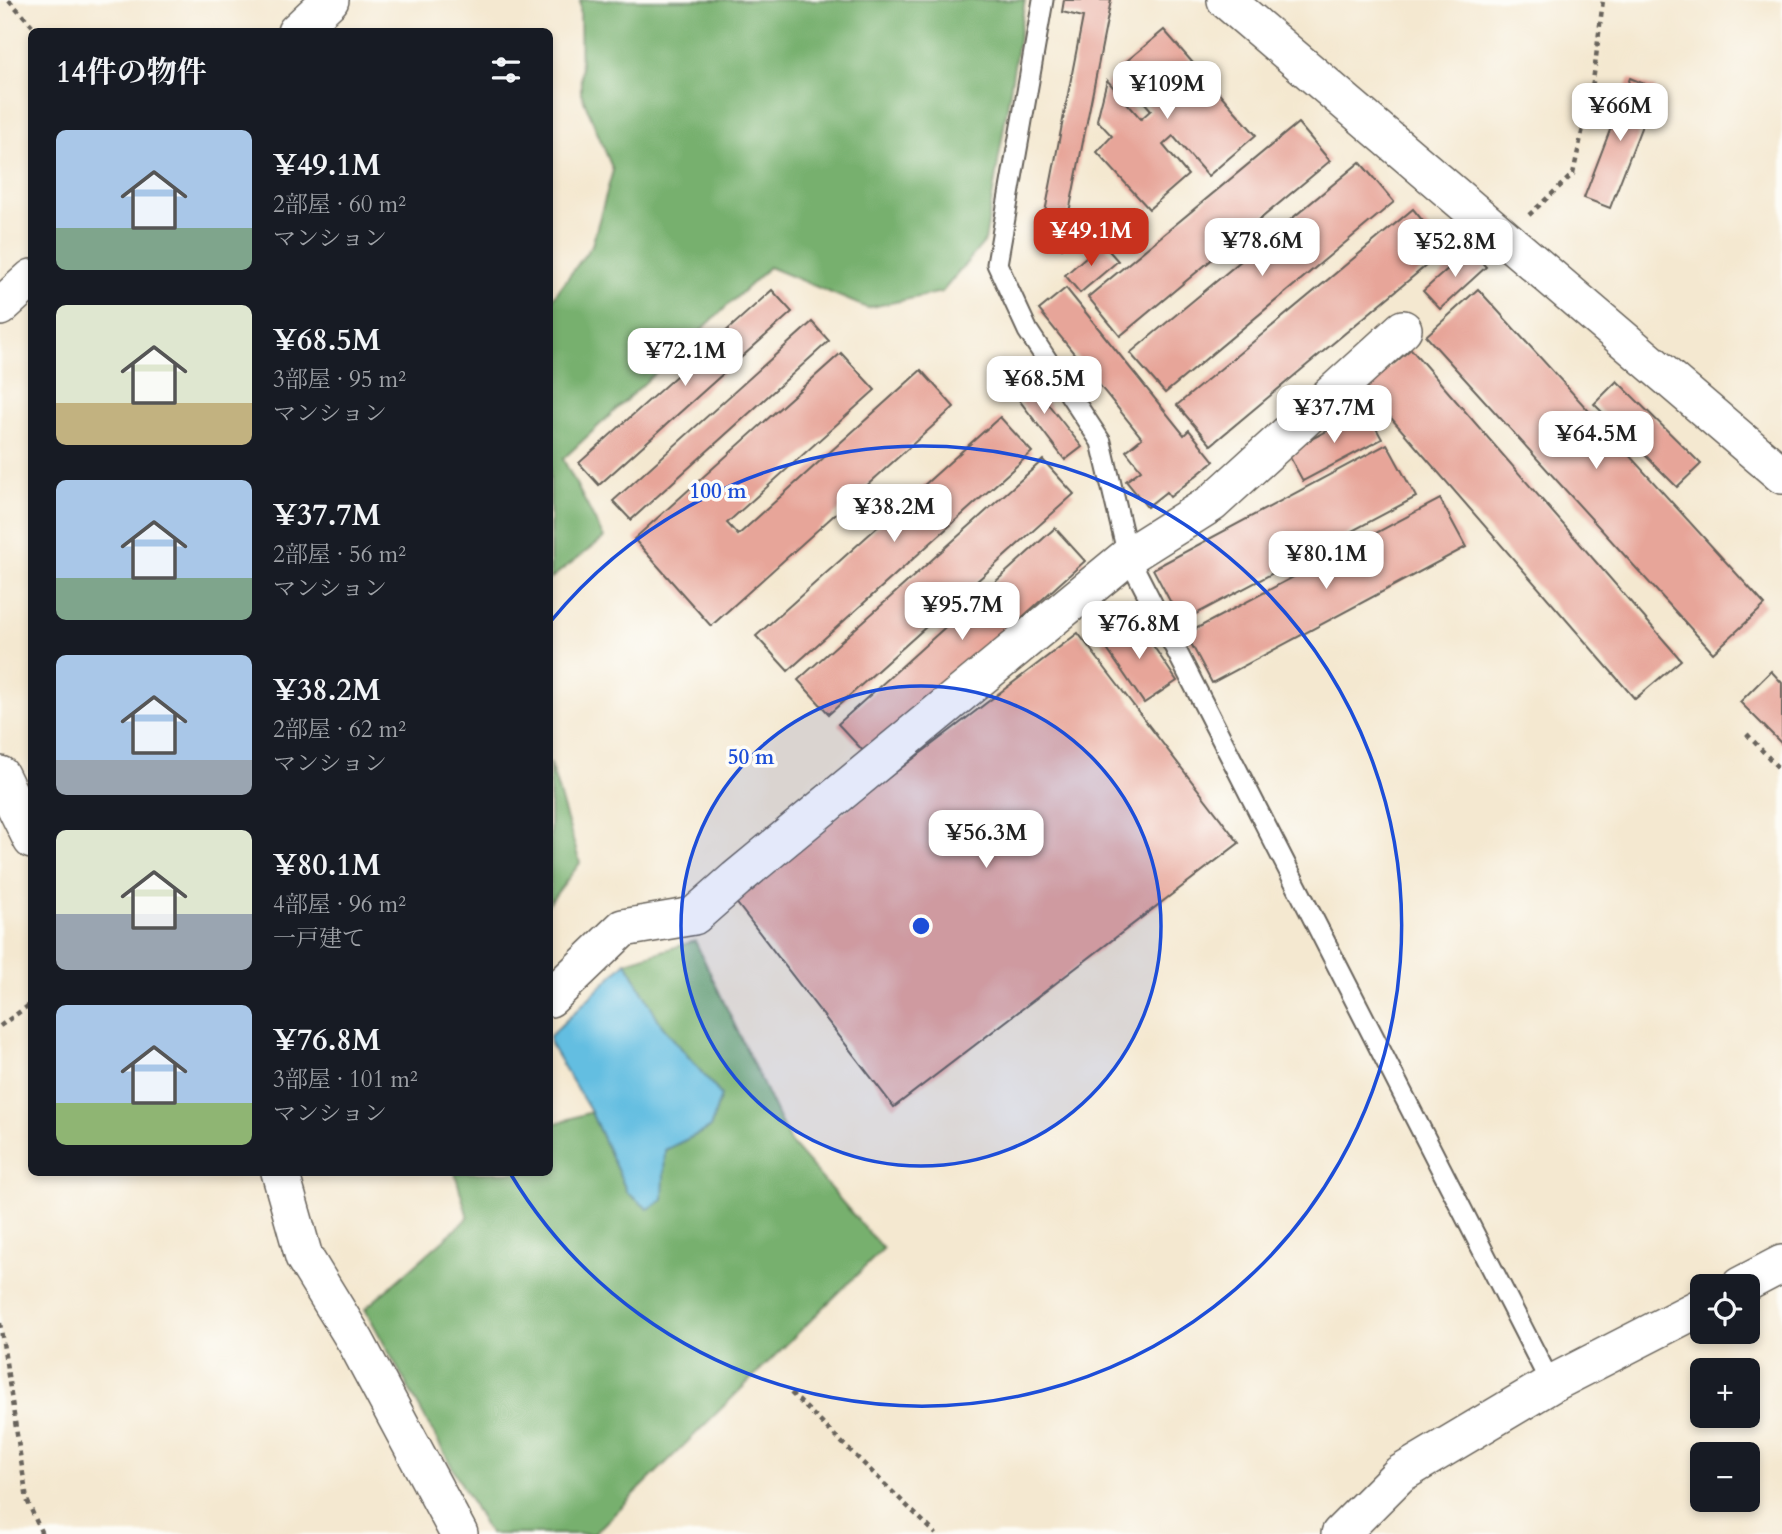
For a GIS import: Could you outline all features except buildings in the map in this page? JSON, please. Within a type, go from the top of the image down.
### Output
[{"type":"street","points":[[300,28],[330,0]]},
{"type":"street","points":[[1226,0],[1782,475]]},
{"type":"street","points":[[0,307],[28,282]]},
{"type":"street","points":[[553,995],[622,928],[694,916],[1128,556],[1212,503],[1403,329]]},
{"type":"street","points":[[0,775],[28,832]]},
{"type":"street","points":[[281,1176],[304,1257],[356,1342],[459,1534]]},
{"type":"street","points":[[1760,1276],[1782,1264]]},
{"type":"street","points":[[1340,1534],[1400,1474],[1551,1384],[1690,1313]]},
{"type":"lane","points":[[1043,0],[997,264],[1028,331],[1101,442],[1128,556],[1551,1384]]},
{"type":"path","points":[[9,0],[34,28]]},
{"type":"path","points":[[1506,238],[1573,174],[1593,82],[1603,0]]},
{"type":"path","points":[[1747,734],[1782,772]]},
{"type":"path","points":[[0,1026],[28,1006]]},
{"type":"path","points":[[0,1323],[27,1500],[42,1534]]},
{"type":"path","points":[[791,1393],[936,1534]]},
{"type":"green space","points":[[580,0],[1025,0],[985,241],[942,292],[867,308],[769,267],[563,459],[604,538],[553,577],[553,298],[592,245],[613,170],[581,93]]},
{"type":"green space","points":[[553,773],[580,863],[553,898]]},
{"type":"green space","points":[[695,941],[790,1142],[883,1249],[594,1534],[489,1534],[365,1309],[468,1218],[456,1176],[553,1176],[553,1124],[591,1112],[627,1192],[665,1150],[710,1128],[721,1095],[662,1026],[626,962]]},
{"type":"water","points":[[626,962],[662,1026],[721,1095],[710,1128],[665,1150],[663,1200],[648,1209],[627,1192],[591,1112],[553,1049],[553,1033]]}]
